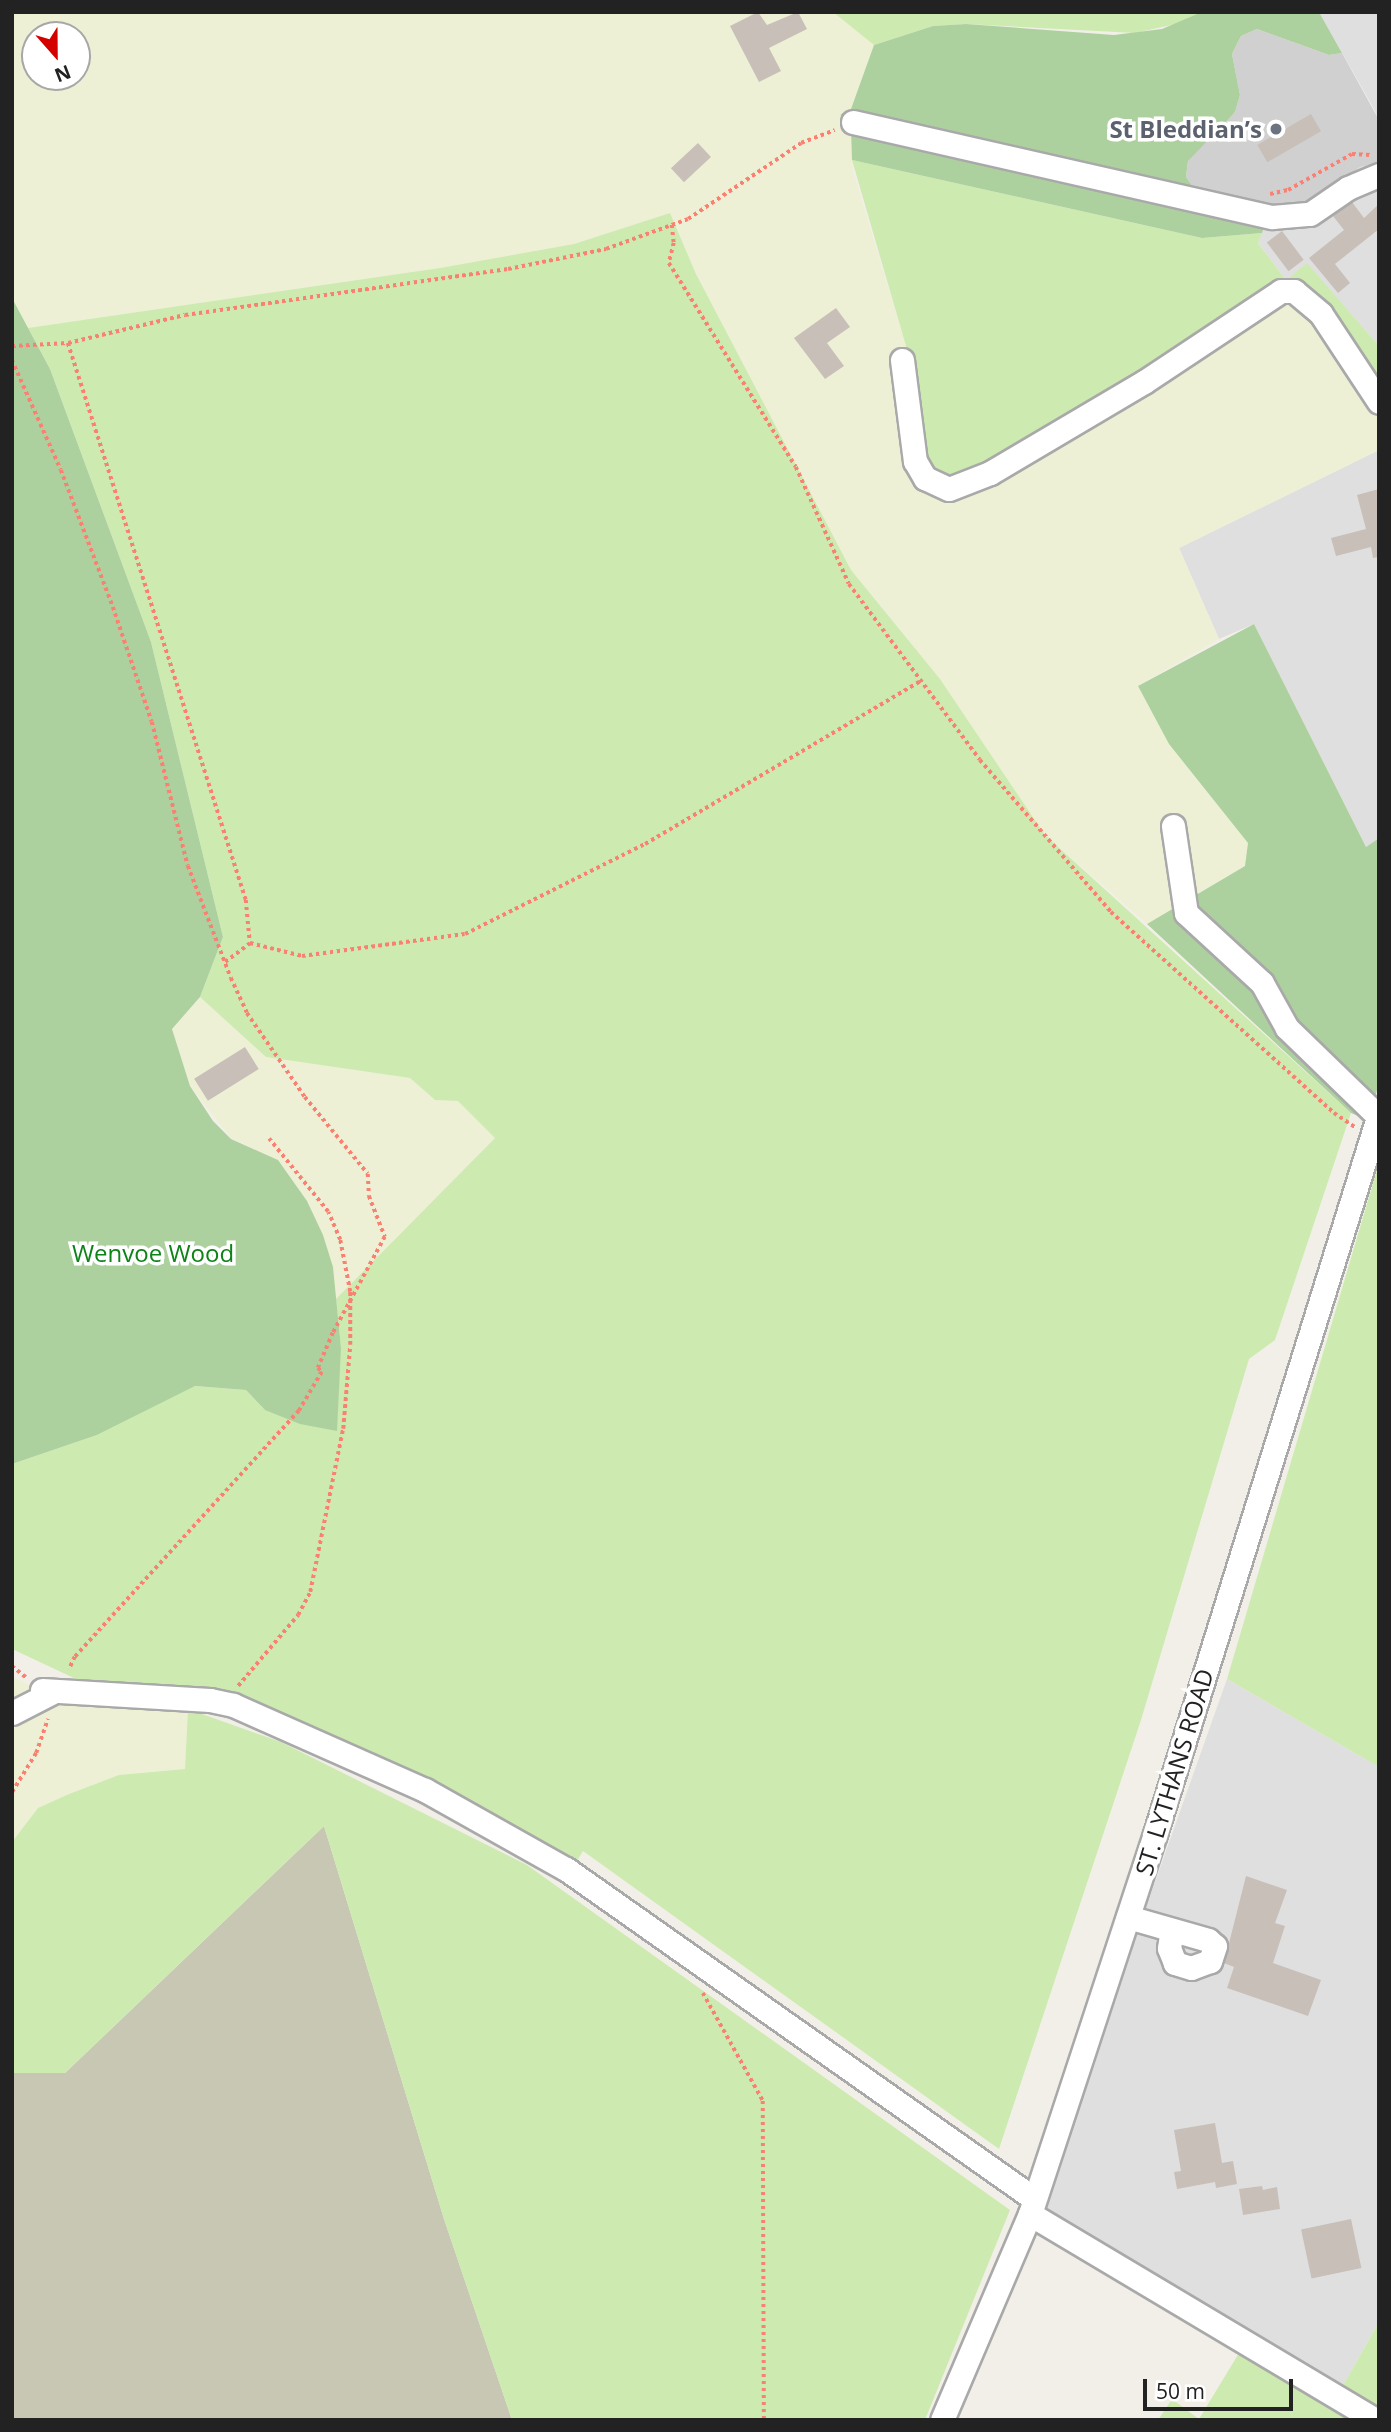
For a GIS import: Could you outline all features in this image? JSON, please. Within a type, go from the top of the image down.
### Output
[{"type":"street","points":[[853,122],[1272,217],[1310,214],[1348,188],[1379,175]]},
{"type":"street","points":[[902,360],[915,461],[925,478],[949,489],[990,473],[1144,382],[1281,291],[1294,291],[1321,314],[1379,402]]},
{"type":"street","points":[[1173,826],[1186,913],[1262,984],[1287,1028],[1314,1049],[1377,1122]]},
{"type":"street","name":"ST. LYTHANS ROAD","points":[[942,2420],[1032,2206],[1128,1917],[1377,1122]]},
{"type":"street","points":[[12,1713],[52,1691],[210,1700],[233,1705],[425,1790],[566,1869],[1032,2206],[1377,2420]]},
{"type":"street","points":[[1128,1917],[1172,1930]]},
{"type":"path","points":[[12,346],[68,343],[185,316],[508,269],[606,249],[688,219],[801,143],[853,122]]},
{"type":"path","points":[[1262,196],[1288,190],[1352,154],[1379,156]]},
{"type":"path","points":[[672,225],[674,243],[669,262],[796,467],[849,584],[980,760],[1111,912],[1334,1113],[1377,1122]]},
{"type":"path","points":[[68,343],[246,900],[250,943]]},
{"type":"path","points":[[12,360],[61,470],[113,607],[152,722],[188,866],[225,962],[247,1013],[305,1097],[368,1174],[369,1196],[385,1237],[350,1299],[318,1368],[322,1372],[299,1411],[75,1657],[52,1691],[36,1752],[12,1792]]},
{"type":"path","points":[[250,943],[302,956],[465,934],[645,844],[921,681]]},
{"type":"path","points":[[225,962],[250,943]]},
{"type":"path","points":[[233,1705],[239,1682],[283,1634],[310,1592],[343,1429],[350,1299],[340,1240],[328,1212],[269,1139]]},
{"type":"path","points":[[698,1983],[763,2101],[764,2420]]},
{"type":"shaded area","points":[[12,12],[833,12],[874,45],[851,109],[841,115],[850,117],[853,171],[906,346],[912,394],[1295,297],[1370,398],[1379,415],[1379,450],[1179,548],[1219,639],[1138,686],[1248,843],[1246,865],[1147,924],[1045,835],[940,679],[851,570],[696,274],[670,213],[574,244],[440,268],[28,328],[12,298]]},
{"type":"shaded area","points":[[1319,12],[1379,12],[1379,120],[1374,109]]},
{"type":"shaded area","points":[[1257,29],[1329,55],[1342,53],[1379,120],[1379,163],[1360,167],[1306,207],[1269,212],[1194,188],[1186,177],[1188,161],[1197,147],[1235,112],[1240,95],[1232,54],[1241,36]]},
{"type":"shaded area","points":[[1379,163],[1379,346],[1307,264],[1286,280],[1258,243],[1269,212],[1306,207],[1360,167]]},
{"type":"shaded area","points":[[1379,450],[1379,838],[1366,847],[1254,624],[1219,639],[1179,548]]},
{"type":"shaded area","points":[[200,997],[266,1057],[410,1078],[435,1100],[458,1101],[495,1138],[336,1299],[332,1267],[278,1160],[231,1138],[190,1086],[172,1029]]},
{"type":"shaded area","points":[[12,1676],[63,1703],[188,1709],[185,1769],[119,1775],[69,1794],[38,1808],[12,1842]]},
{"type":"shaded area","points":[[1227,1679],[1379,1767],[1379,2322],[1342,2387],[1038,2212]]},
{"type":"shaded area","points":[[324,1826],[444,2219],[512,2420],[12,2420],[12,2073],[65,2073]]},
{"type":"green space","points":[[833,12],[1202,12],[1185,22],[1135,33],[966,24],[933,26],[874,45]]},
{"type":"green space","points":[[1202,12],[1319,12],[1342,53],[1329,55],[1257,29],[1241,36],[1232,54],[1240,95],[1235,112],[1188,161],[1186,177],[1194,188],[840,115],[851,109],[874,45],[933,26],[966,24],[1114,35],[1162,29]]},
{"type":"green space","points":[[851,129],[1264,227],[1262,233],[1202,238],[852,160]]},
{"type":"green space","points":[[852,160],[1202,238],[1262,233],[1258,243],[1286,280],[1307,263],[1379,346],[1379,393],[1303,290],[1205,340],[962,483],[924,468],[906,346]]},
{"type":"green space","points":[[670,213],[696,274],[851,570],[940,679],[1045,835],[1351,1113],[1275,1340],[1249,1359],[1141,1720],[999,2149],[583,1851],[569,1874],[209,1691],[76,1679],[12,1649],[12,1464],[97,1435],[194,1386],[246,1390],[265,1410],[341,1348],[336,1299],[495,1138],[458,1101],[435,1100],[410,1078],[266,1057],[200,997],[223,937],[151,642],[50,369],[28,328],[440,268],[574,244]]},
{"type":"green space","name":"Wenvoe Wood","points":[[12,298],[50,369],[151,642],[223,937],[200,997],[172,1029],[190,1086],[213,1121],[231,1139],[278,1160],[307,1201],[323,1235],[333,1267],[341,1348],[337,1431],[300,1424],[265,1410],[246,1390],[195,1386],[97,1435],[12,1464]]},
{"type":"green space","points":[[1254,624],[1366,847],[1379,838],[1379,1081],[1370,1121],[1351,1113],[1147,924],[1245,866],[1248,843],[1169,744],[1138,686]]},
{"type":"green space","points":[[1379,1163],[1379,1767],[1227,1679]]},
{"type":"green space","points":[[188,1709],[281,1742],[527,1865],[1010,2210],[925,2420],[512,2420],[444,2219],[324,1826],[65,2073],[12,2073],[12,1842],[38,1808],[69,1794],[119,1775],[185,1769]]},
{"type":"green space","points":[[1379,2322],[1379,2409],[1342,2387]]},
{"type":"green space","points":[[1239,2353],[1349,2420],[1158,2420],[1172,2399],[1199,2419]]},
{"type":"building","points":[[758,12],[767,25],[798,12],[807,29],[769,48],[781,71],[759,82],[730,26]]},
{"type":"building","points":[[1311,114],[1321,131],[1267,162],[1257,145]]},
{"type":"building","points":[[698,143],[711,157],[684,182],[671,168]]},
{"type":"building","points":[[1352,202],[1364,218],[1379,204],[1379,229],[1335,264],[1350,283],[1338,293],[1309,258],[1344,230],[1333,216]]},
{"type":"building","points":[[1282,231],[1304,260],[1288,271],[1267,242]]},
{"type":"building","points":[[836,308],[850,327],[827,343],[844,366],[825,379],[794,338]]},
{"type":"building","points":[[1379,489],[1379,557],[1373,558],[1371,547],[1336,556],[1331,538],[1366,529],[1357,495]]},
{"type":"building","points":[[245,1047],[259,1069],[208,1101],[194,1079]]},
{"type":"building","points":[[1246,1876],[1287,1890],[1275,1923],[1285,1926],[1273,1963],[1321,1980],[1308,2016],[1227,1988],[1234,1967],[1224,1963]]},
{"type":"building","points":[[1215,2123],[1222,2163],[1233,2161],[1237,2184],[1216,2188],[1215,2182],[1177,2189],[1174,2172],[1181,2171],[1174,2130]]},
{"type":"building","points":[[1262,2186],[1263,2190],[1277,2187],[1280,2209],[1243,2215],[1239,2189]]},
{"type":"building","points":[[1351,2219],[1361,2268],[1312,2279],[1301,2230]]},
{"type":"place","name":"St Bleddian’s","points":[[1276,129]]}]
